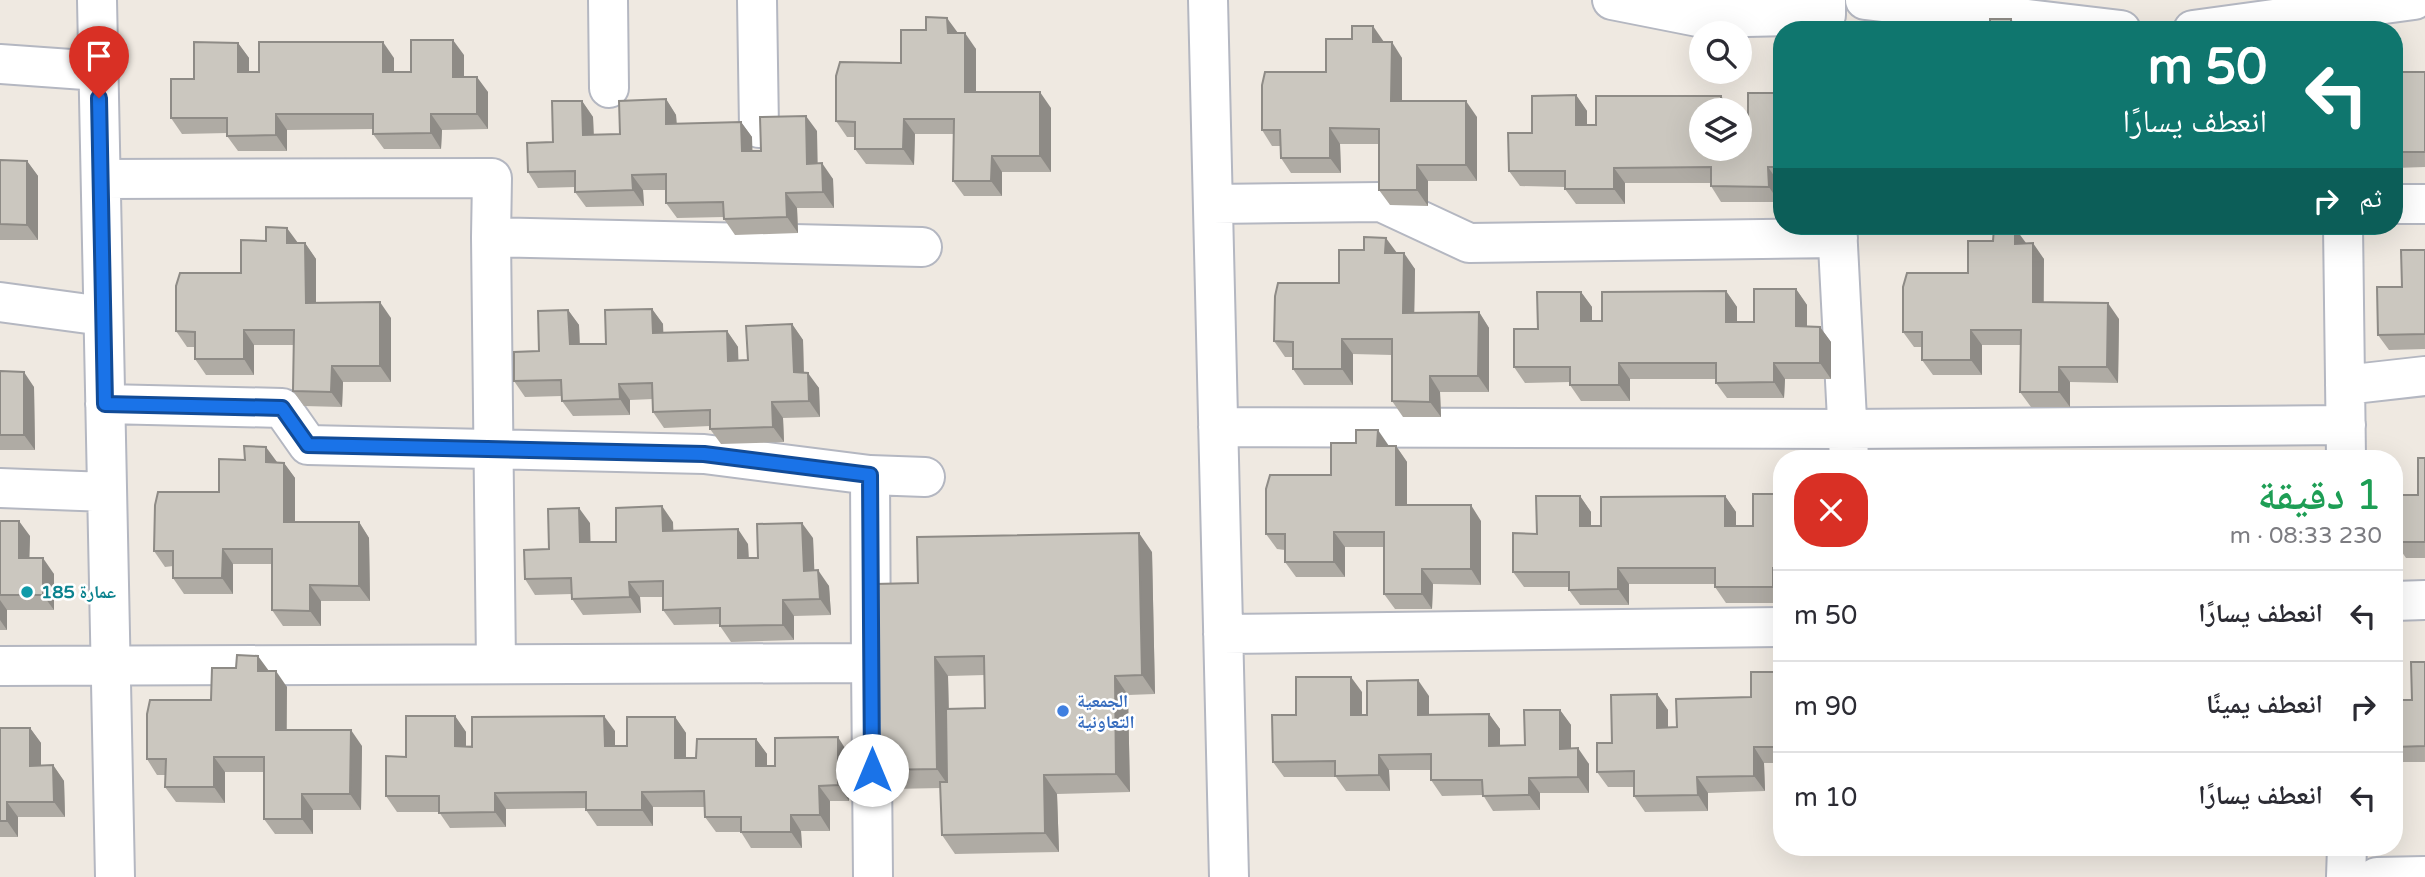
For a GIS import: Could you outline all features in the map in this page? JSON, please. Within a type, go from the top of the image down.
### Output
[{"type":"street","points":[[97,0],[115,877]]},
{"type":"street","points":[[608,0],[610,88]]},
{"type":"street","points":[[757,0],[759,128]]},
{"type":"street","points":[[1208,0],[1229,877]]},
{"type":"street","points":[[1612,0],[1703,18],[1826,15]]},
{"type":"street","points":[[1865,0],[2044,21]]},
{"type":"street","points":[[2271,21],[2340,13],[2414,0]]},
{"type":"street","points":[[0,64],[99,71]]},
{"type":"street","points":[[101,178],[492,178],[496,664]]},
{"type":"street","points":[[1213,204],[1381,202],[1469,243],[1773,234]]},
{"type":"street","points":[[2403,204],[2425,204]]},
{"type":"street","points":[[1837,235],[1848,444]]},
{"type":"street","points":[[1218,427],[1848,444],[2346,442],[2343,235]]},
{"type":"street","points":[[491,237],[922,247]]},
{"type":"street","points":[[0,302],[103,316]]},
{"type":"street","points":[[2345,385],[2425,376]]},
{"type":"street","points":[[105,404],[282,408],[308,445],[704,454],[870,475],[925,477]]},
{"type":"street","points":[[870,475],[873,877]]},
{"type":"street","points":[[0,488],[107,492]]},
{"type":"street","points":[[2403,601],[2425,600]]},
{"type":"street","points":[[1223,634],[1773,627]]},
{"type":"street","points":[[0,666],[871,663]]},
{"type":"street","points":[[2346,877],[2347,856]]},
{"type":"street","points":[[2377,877],[2425,876]]},
{"type":"building","points":[[926,17],[947,18],[948,33],[965,33],[965,92],[1040,92],[1040,156],[992,156],[991,181],[953,181],[954,119],[904,119],[903,149],[855,149],[855,122],[836,121],[836,76],[840,62],[901,63],[901,30],[926,30]]},
{"type":"building","points":[[1990,19],[2011,19],[2011,21]]},
{"type":"building","points":[[1352,26],[1373,26],[1373,42],[1392,42],[1391,101],[1466,101],[1466,165],[1417,165],[1417,190],[1379,190],[1379,129],[1330,128],[1330,158],[1281,158],[1280,130],[1262,130],[1262,85],[1265,72],[1326,72],[1326,39],[1352,39]]},
{"type":"building","points":[[411,40],[453,40],[453,77],[477,77],[477,114],[431,114],[431,133],[373,134],[373,114],[276,114],[276,135],[227,136],[227,118],[171,118],[171,79],[194,79],[194,42],[238,43],[238,72],[259,72],[259,42],[383,42],[383,72],[411,72]]},
{"type":"building","points":[[2403,72],[2425,72],[2425,152],[2403,152]]},
{"type":"building","points":[[1748,93],[1773,93],[1773,167],[1768,167],[1769,187],[1711,186],[1711,167],[1614,168],[1614,189],[1565,189],[1565,171],[1509,171],[1508,133],[1532,133],[1532,96],[1576,95],[1576,125],[1596,125],[1596,96],[1721,96],[1689,98],[1689,161],[1752,161],[1752,98],[1748,98]]},
{"type":"building","points":[[666,99],[666,124],[741,122],[742,151],[761,151],[760,117],[806,116],[807,164],[822,163],[823,192],[786,193],[787,217],[724,219],[723,202],[666,203],[666,174],[632,175],[633,190],[575,192],[575,171],[528,172],[527,143],[553,142],[552,101],[582,101],[583,135],[620,134],[619,101]]},
{"type":"building","points":[[0,160],[27,161],[27,225],[0,224]]},
{"type":"building","points":[[266,227],[287,228],[287,243],[305,243],[306,303],[380,302],[380,366],[332,366],[331,392],[293,391],[294,330],[244,330],[244,359],[195,359],[195,332],[176,331],[176,286],[180,273],[241,273],[241,240],[266,241]]},
{"type":"building","points":[[1993,235],[2015,235],[2015,244],[2033,243],[2033,302],[2108,303],[2107,367],[2059,367],[2059,392],[2020,392],[2021,330],[1971,330],[1971,360],[1922,360],[1922,332],[1903,332],[1903,287],[1907,273],[1968,273],[1968,241],[1993,241]]},
{"type":"building","points":[[1364,237],[1386,238],[1385,253],[1404,253],[1403,313],[1479,312],[1478,376],[1430,376],[1430,402],[1392,401],[1392,339],[1342,339],[1342,369],[1293,369],[1293,342],[1274,341],[1278,283],[1339,283],[1339,250],[1364,250]]},
{"type":"building","points":[[2401,250],[2425,250],[2425,334],[2378,335],[2377,287],[2402,287]]},
{"type":"building","points":[[1754,289],[1796,289],[1796,326],[1820,327],[1820,363],[1774,363],[1774,382],[1716,383],[1716,363],[1619,363],[1619,385],[1570,385],[1570,367],[1514,367],[1514,329],[1538,329],[1537,292],[1581,292],[1581,321],[1602,321],[1602,292],[1726,291],[1726,322],[1754,322]]},
{"type":"building","points":[[652,309],[653,333],[727,331],[728,361],[748,360],[746,326],[792,324],[794,372],[808,373],[809,401],[772,402],[773,427],[710,429],[710,410],[653,412],[652,383],[619,384],[620,399],[562,401],[561,380],[514,381],[514,352],[539,351],[538,311],[568,310],[570,344],[606,344],[605,310]]},
{"type":"building","points":[[0,371],[24,372],[24,435],[0,435]]},
{"type":"building","points":[[1356,430],[1378,430],[1377,446],[1396,446],[1396,505],[1471,505],[1471,569],[1422,569],[1422,594],[1384,594],[1384,532],[1334,532],[1334,562],[1285,562],[1285,534],[1266,534],[1266,489],[1270,475],[1331,475],[1331,443],[1356,443]]},
{"type":"building","points":[[244,446],[266,447],[266,462],[284,463],[284,522],[359,522],[359,586],[310,585],[310,611],[272,610],[272,549],[223,549],[222,578],[173,578],[173,551],[154,551],[155,505],[158,492],[219,492],[219,459],[245,460]]},
{"type":"building","points":[[2418,458],[2425,458],[2425,542],[2403,542],[2403,495],[2418,495]]},
{"type":"building","points":[[1753,494],[1773,494],[1773,587],[1715,587],[1715,568],[1618,568],[1618,589],[1569,590],[1569,572],[1513,572],[1513,533],[1537,534],[1536,496],[1580,496],[1580,526],[1601,526],[1601,497],[1725,496],[1725,526],[1753,526]]},
{"type":"building","points":[[662,506],[663,531],[738,529],[738,558],[758,558],[757,524],[802,523],[804,571],[818,570],[820,599],[783,600],[783,625],[720,626],[720,608],[663,610],[663,581],[629,582],[630,597],[572,599],[571,578],[525,579],[524,550],[549,549],[548,509],[579,508],[580,542],[616,542],[616,508]]},
{"type":"building","points":[[0,521],[19,521],[19,558],[43,558],[43,595],[0,595]]},
{"type":"building","name":"الجمعية التعاونية","points":[[1139,533],[1142,675],[1115,676],[1116,774],[1044,775],[1045,833],[942,835],[940,782],[947,782],[946,709],[985,708],[984,656],[935,657],[937,769],[878,770],[875,584],[918,583],[917,537]]},
{"type":"building","points":[[237,655],[258,656],[258,671],[276,671],[276,730],[351,730],[350,794],[302,794],[302,819],[264,819],[264,757],[214,757],[214,787],[165,787],[166,759],[147,759],[147,714],[150,700],[211,700],[212,668],[236,668]]},
{"type":"building","points":[[2411,662],[2425,662],[2425,746],[2403,747],[2403,700],[2412,700]]},
{"type":"building","points":[[1751,672],[1773,672],[1773,747],[1754,747],[1754,776],[1697,777],[1698,795],[1634,796],[1634,771],[1597,772],[1597,743],[1612,743],[1611,695],[1657,694],[1657,728],[1677,727],[1676,699],[1751,697]]},
{"type":"building","points":[[1296,677],[1351,677],[1351,715],[1367,715],[1367,681],[1418,680],[1418,715],[1489,714],[1489,746],[1525,745],[1524,710],[1560,710],[1560,749],[1578,748],[1578,777],[1529,778],[1529,795],[1483,796],[1482,780],[1431,780],[1431,754],[1379,755],[1379,775],[1335,776],[1335,761],[1273,762],[1272,715],[1296,715]]},
{"type":"building","points":[[406,716],[455,716],[455,746],[472,747],[472,717],[604,716],[605,746],[627,746],[627,717],[675,717],[675,758],[696,758],[697,739],[756,739],[756,766],[775,766],[775,738],[838,737],[838,785],[819,786],[820,815],[791,815],[791,832],[741,832],[741,817],[705,817],[704,791],[642,792],[642,810],[586,810],[586,792],[495,793],[495,812],[439,813],[439,796],[386,796],[386,756],[406,757]]},
{"type":"building","points":[[0,728],[30,728],[30,766],[53,765],[54,802],[7,802],[7,821],[0,821]]},
{"type":"place","name":"عمارة 185","points":[[27,592]]},
{"type":"place","name":"الجمعية التعاونية","points":[[1063,711]]},
{"type":"route","points":[[99,98],[105,404],[282,408],[308,445],[704,454],[870,475],[872,770]]}]
